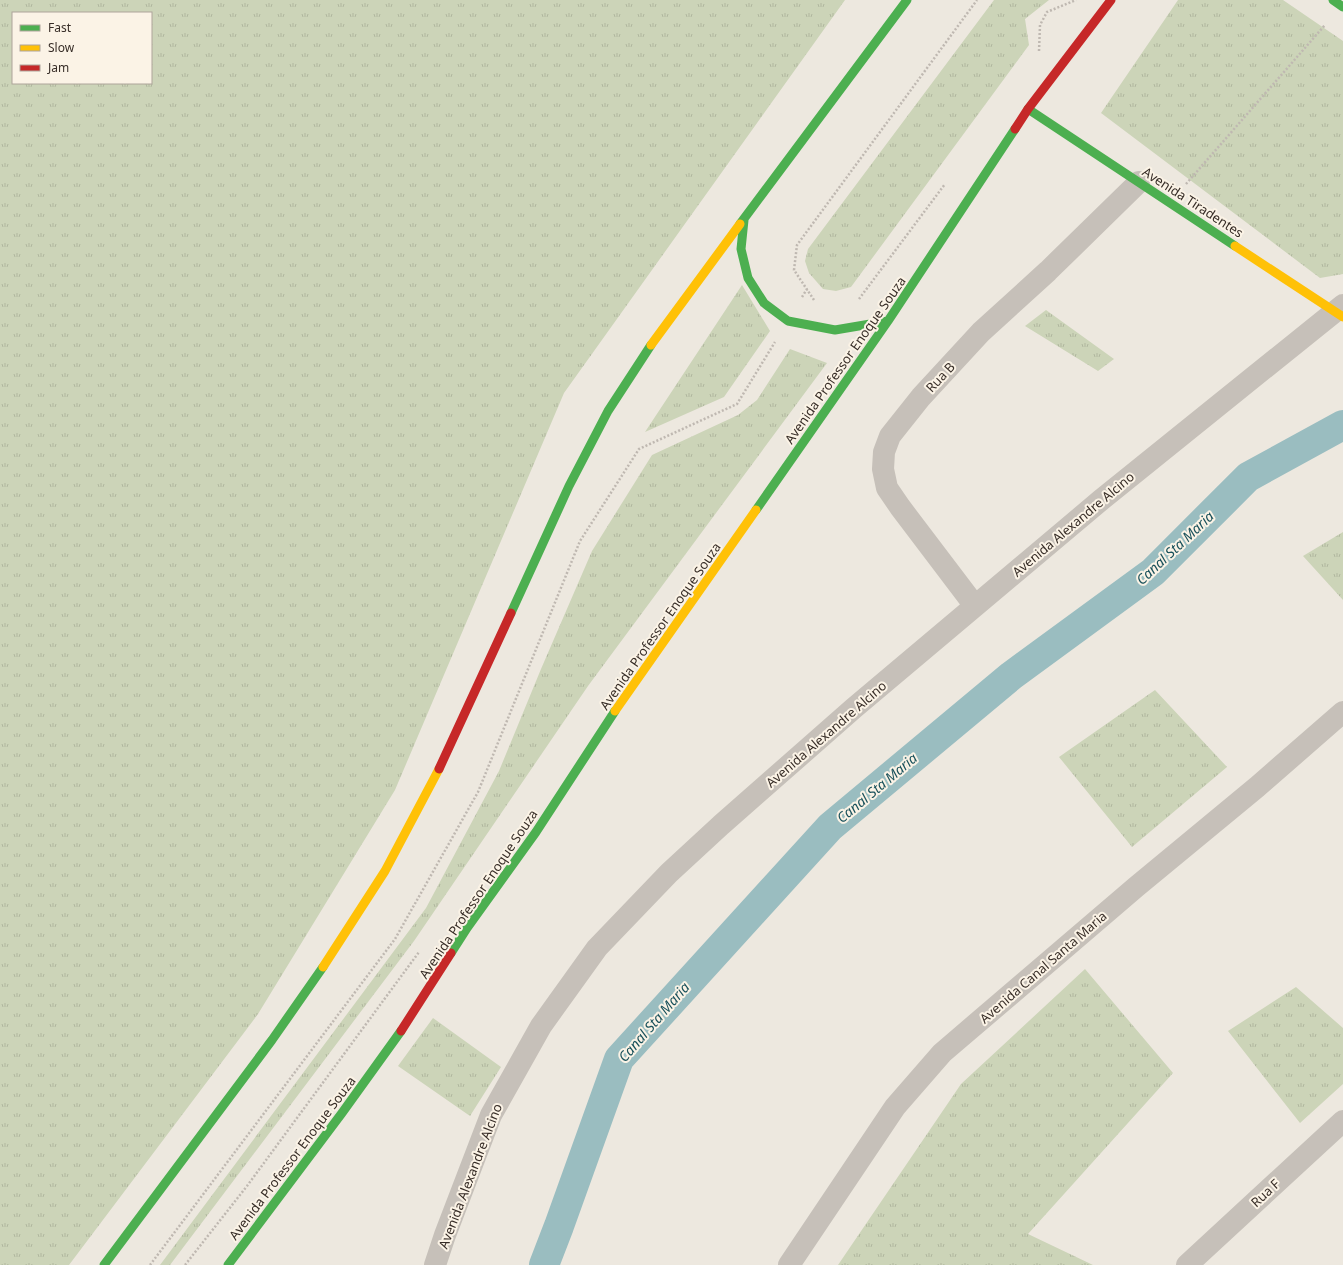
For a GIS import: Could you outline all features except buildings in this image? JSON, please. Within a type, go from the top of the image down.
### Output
[{"type":"main road","points":[[104,1265],[272,1040],[332,954],[385,871],[435,779],[568,486],[608,411],[657,335],[907,0]]},
{"type":"main road","name":"Avenida Professor Enoque Souza","points":[[228,1265],[342,1114],[410,1019],[467,928],[536,832],[614,714],[888,321],[1028,108],[1111,0]]},
{"type":"main road","points":[[1333,0],[1342,6]]},
{"type":"main road","name":"Avenida Tiradentes","points":[[1028,108],[1138,182],[1341,311]]},
{"type":"main road","points":[[744,220],[741,249],[748,278],[764,303],[788,321],[836,330],[888,321]]},
{"type":"street","name":"Rua B","points":[[975,606],[887,488],[883,469],[884,452],[890,436],[921,397],[981,332],[1048,271],[1138,182]]},
{"type":"street","name":"Avenida Alexandre Alcino","points":[[436,1265],[491,1115],[541,1026],[597,948],[669,873],[721,825],[854,708],[1107,494],[1341,311]]},
{"type":"street","name":"Avenida Canal Santa Maria","points":[[790,1265],[895,1107],[942,1053],[1136,887],[1257,787],[1343,712]]},
{"type":"street","name":"Rua F","points":[[1187,1265],[1343,1121]]},
{"type":"path","points":[[816,303],[794,270],[797,244],[977,0]]},
{"type":"path","points":[[1039,57],[1040,25],[1047,12],[1076,0]]},
{"type":"path","points":[[1170,202],[1342,6]]},
{"type":"path","points":[[858,300],[947,182]]},
{"type":"path","points":[[150,1265],[395,939],[478,792],[580,541],[638,449],[737,404],[807,289]]},
{"type":"green space","points":[[0,0],[845,0],[564,393],[395,790],[258,1014],[69,1265],[0,1265]]},
{"type":"green space","points":[[994,0],[1049,0],[1025,19],[1029,45],[851,287],[836,291],[823,289],[809,273],[805,261],[808,249]]},
{"type":"green space","points":[[1178,0],[1283,0],[1343,41],[1343,274],[1320,278],[1101,113]]},
{"type":"green space","points":[[742,285],[770,331],[724,397],[645,432]]},
{"type":"green space","points":[[1046,310],[1114,359],[1098,371],[1025,326]]},
{"type":"green space","points":[[790,349],[827,363],[588,686],[414,941],[170,1265],[160,1265],[426,908],[499,771],[592,551],[652,455],[738,415],[757,400]]},
{"type":"green space","points":[[1343,532],[1343,600],[1303,556]]},
{"type":"green space","points":[[1155,690],[1227,767],[1132,847],[1059,757]]},
{"type":"green space","points":[[1085,969],[1173,1073],[1028,1234],[1093,1265],[838,1265],[961,1084]]},
{"type":"green space","points":[[1296,987],[1343,1028],[1343,1084],[1300,1123],[1228,1031]]},
{"type":"green space","points":[[433,1018],[501,1067],[470,1116],[398,1066]]},
{"type":"waterway","name":"Canal Sta Maria","points":[[544,1265],[619,1059],[830,827],[1011,676],[1153,572],[1248,477],[1343,425]]},
{"type":"traffic: fast","points":[[740,224],[907,0]]},
{"type":"traffic: fast","points":[[1333,0],[1343,7]]},
{"type":"traffic: fast","points":[[1028,109],[1235,246]]},
{"type":"traffic: fast","points":[[756,510],[888,321],[1015,129]]},
{"type":"traffic: fast","points":[[744,220],[741,249],[748,278],[764,303],[788,321],[835,330],[888,321]]},
{"type":"traffic: fast","points":[[511,613],[569,486],[608,411],[651,345]]},
{"type":"traffic: fast","points":[[451,953],[467,928],[536,832],[615,711]]},
{"type":"traffic: fast","points":[[104,1265],[272,1040],[323,967]]},
{"type":"traffic: fast","points":[[228,1265],[342,1113],[401,1031]]},
{"type":"traffic: slow","points":[[651,345],[740,224]]},
{"type":"traffic: slow","points":[[1235,246],[1343,317]]},
{"type":"traffic: slow","points":[[615,711],[756,510]]},
{"type":"traffic: slow","points":[[323,967],[385,871],[439,769]]},
{"type":"traffic: jam","points":[[1015,129],[1028,109],[1111,0]]},
{"type":"traffic: jam","points":[[439,769],[511,613]]},
{"type":"traffic: jam","points":[[401,1031],[451,953]]}]
